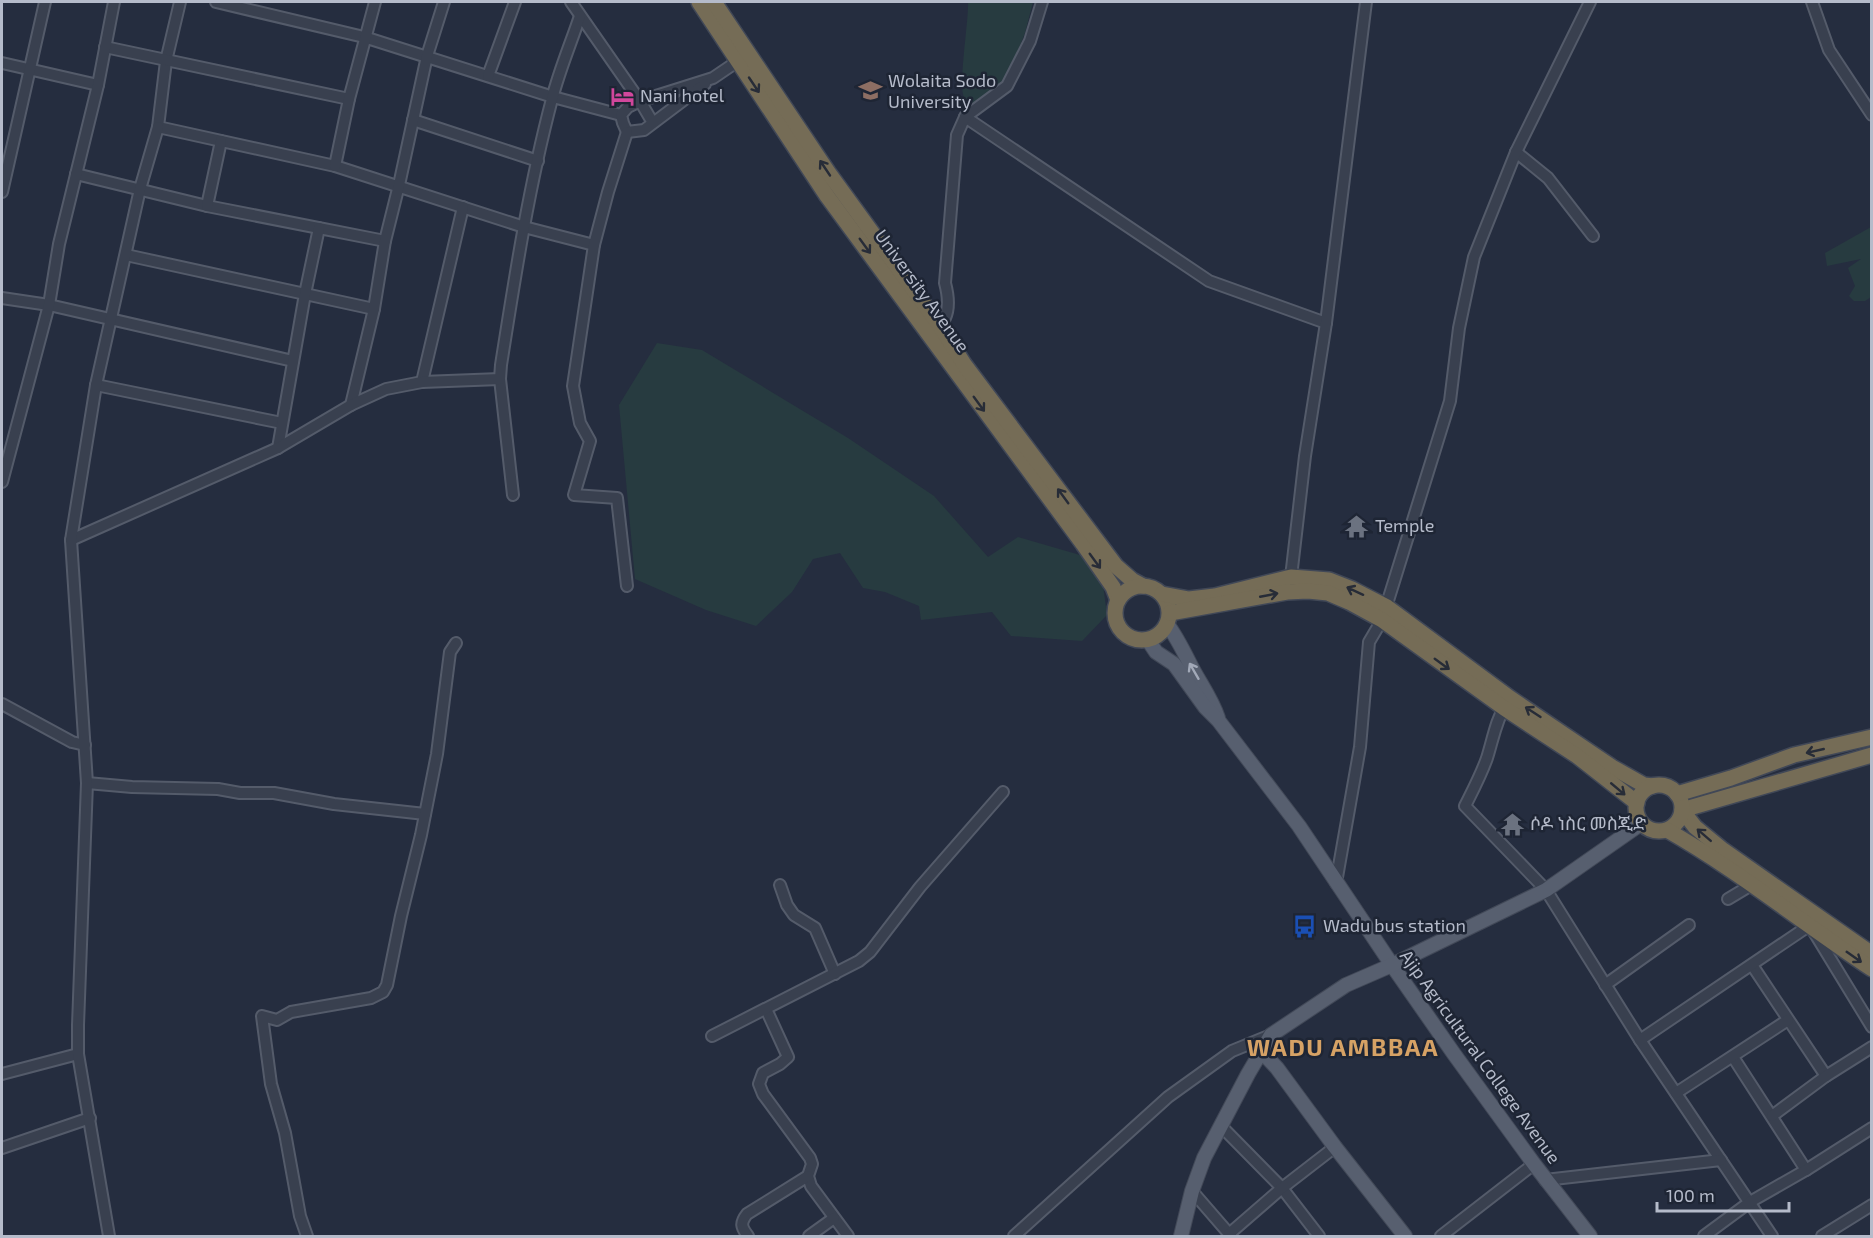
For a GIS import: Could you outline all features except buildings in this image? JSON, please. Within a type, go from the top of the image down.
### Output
[{"type":"highway","name":"University Avenue","points":[[699,2],[827,196],[964,364],[1116,566],[1143,586]]},
{"type":"highway","name":"University Avenue","points":[[714,2],[935,330],[1101,568],[1118,600]]},
{"type":"highway","points":[[1162,594],[1189,599],[1215,596],[1292,577],[1329,580],[1352,589],[1507,703],[1637,803]]},
{"type":"highway","points":[[1143,586],[1153,588],[1162,594],[1168,603],[1169,618],[1163,631],[1148,640],[1138,640],[1121,630],[1116,620],[1115,610],[1124,592],[1133,587],[1143,586]]},
{"type":"highway","points":[[1169,618],[1287,592],[1308,591],[1328,593],[1384,614]]},
{"type":"highway","points":[[1507,703],[1644,785],[1666,787],[1677,794],[1682,810],[1708,839],[1872,969]]},
{"type":"highway","points":[[1677,794],[1731,778],[1794,755],[1872,737]]},
{"type":"highway","points":[[1682,810],[1872,755]]},
{"type":"highway","points":[[1653,786],[1641,795],[1637,803],[1637,813],[1642,823],[1654,830],[1667,830],[1814,922],[1872,954]]},
{"type":"highway","points":[[1667,830],[1677,822],[1682,810]]},
{"type":"main road","points":[[1169,618],[1189,662],[1213,704],[1218,720]]},
{"type":"main road","points":[[1148,640],[1156,651],[1174,664],[1204,707],[1218,720]]},
{"type":"main road","name":"Ajip Agricultural College Avenue","points":[[1218,720],[1299,826],[1392,965],[1534,1164],[1590,1236]]},
{"type":"main road","points":[[1181,1236],[1192,1191],[1204,1158],[1271,1035],[1346,985],[1546,890],[1642,823]]},
{"type":"main road","points":[[1261,1051],[1277,1068],[1405,1236]]},
{"type":"street","points":[[2,192],[45,2]]},
{"type":"street","points":[[2,482],[49,305],[59,244],[98,85],[114,2]]},
{"type":"street","points":[[106,1235],[90,1118],[78,1054],[87,783],[71,540],[96,385],[140,189],[158,127],[166,61],[180,2]]},
{"type":"street","points":[[216,2],[248,5],[364,37],[553,97],[621,115]]},
{"type":"street","points":[[335,166],[364,37],[375,2]]},
{"type":"street","points":[[351,405],[374,309],[385,241],[427,56],[444,2]]},
{"type":"street","points":[[488,76],[514,2]]},
{"type":"street","points":[[571,2],[653,123]]},
{"type":"street","points":[[935,330],[950,300],[945,283],[957,135],[965,117],[1007,86],[1030,41],[1042,2]]},
{"type":"street","points":[[1292,577],[1305,456],[1326,323],[1365,2]]},
{"type":"street","points":[[1336,883],[1360,747],[1370,642],[1384,614],[1450,401],[1459,328],[1474,257],[1516,152],[1590,2]]},
{"type":"street","points":[[1812,2],[1829,50],[1872,115]]},
{"type":"street","points":[[513,495],[500,379],[501,365],[524,226],[538,161],[553,97],[580,16]]},
{"type":"street","points":[[105,47],[349,99]]},
{"type":"street","points":[[627,132],[644,130],[738,61]]},
{"type":"street","points":[[2,63],[98,85]]},
{"type":"street","points":[[627,586],[617,498],[574,495],[590,441],[580,423],[573,386],[594,245],[627,132],[621,115],[627,107],[640,101],[713,78]]},
{"type":"street","points":[[965,117],[1209,281],[1326,323]]},
{"type":"street","points":[[413,120],[538,161]]},
{"type":"street","points":[[158,127],[335,166],[524,226],[594,245]]},
{"type":"street","points":[[207,206],[222,141]]},
{"type":"street","points":[[1516,152],[1548,178],[1593,236]]},
{"type":"street","points":[[76,174],[207,206],[385,241]]},
{"type":"street","points":[[423,382],[463,207]]},
{"type":"street","points":[[278,448],[319,228]]},
{"type":"street","points":[[126,255],[374,309]]},
{"type":"street","points":[[2,298],[49,305],[293,361]]},
{"type":"street","points":[[71,540],[278,448],[351,405],[386,389],[423,382],[500,379]]},
{"type":"street","points":[[96,385],[282,423]]},
{"type":"street","points":[[307,1236],[300,1216],[285,1132],[271,1084],[262,1016],[278,1020],[291,1012],[371,998],[383,992],[390,980],[401,916],[437,754],[450,652],[456,643]]},
{"type":"street","points":[[1507,703],[1494,729],[1480,775],[1465,806],[1546,890],[1640,1040],[1772,1236]]},
{"type":"street","points":[[2,704],[72,742],[85,745]]},
{"type":"street","points":[[87,783],[132,787],[218,789],[240,793],[274,793],[334,804],[425,814]]},
{"type":"street","points":[[712,1036],[853,966],[870,952],[920,887],[1003,792]]},
{"type":"street","points":[[1728,899],[1753,884]]},
{"type":"street","points":[[780,885],[794,915],[814,928],[835,974]]},
{"type":"street","points":[[1640,1040],[1814,922],[1872,1027]]},
{"type":"street","points":[[1605,985],[1689,925]]},
{"type":"street","points":[[1752,965],[1826,1076]]},
{"type":"street","points":[[766,1009],[788,1057],[763,1073],[759,1084],[810,1158],[812,1164],[808,1176],[811,1186],[848,1236]]},
{"type":"street","points":[[1676,1092],[1788,1020]]},
{"type":"street","points":[[1014,1236],[1168,1097],[1232,1051],[1271,1035]]},
{"type":"street","points":[[1772,1116],[1826,1076],[1872,1047]]},
{"type":"street","points":[[2,1074],[78,1054]]},
{"type":"street","points":[[1733,1057],[1806,1170]]},
{"type":"street","points":[[2,1148],[90,1118]]},
{"type":"street","points":[[1221,1126],[1282,1188],[1319,1236]]},
{"type":"street","points":[[1704,1236],[1750,1202],[1872,1128]]},
{"type":"street","points":[[1192,1191],[1230,1235],[1282,1188],[1335,1147]]},
{"type":"street","points":[[1545,1179],[1721,1160]]},
{"type":"street","points":[[1441,1236],[1534,1164]]},
{"type":"street","points":[[748,1236],[741,1226],[741,1221],[747,1214],[808,1176]]},
{"type":"street","points":[[1822,1236],[1872,1204]]},
{"type":"street","points":[[809,1236],[834,1218]]},
{"type":"green space","points":[[968,2],[1033,2],[1025,33],[1007,79],[975,106],[964,97],[962,90]]},
{"type":"green space","points":[[1871,227],[1871,297],[1865,301],[1854,301],[1849,296],[1855,286],[1848,268],[1861,259],[1827,266],[1825,253]]},
{"type":"green space","points":[[657,343],[702,350],[848,438],[934,496],[988,557],[1018,537],[1080,555],[1103,585],[1107,615],[1082,641],[1011,636],[992,612],[921,620],[919,606],[885,592],[863,588],[840,553],[813,559],[792,592],[756,626],[706,610],[635,579],[619,405]]},
{"type":"place","name":"Wolaita Sodo University","points":[[870,91]]},
{"type":"place","name":"Nani hotel","points":[[622,96]]},
{"type":"place","name":"Temple","points":[[1357,526]]},
{"type":"place","name":"ሶዶ ነስር መስጂድ","points":[[1512,824]]},
{"type":"place","name":"Wadu bus station","points":[[1305,926]]},
{"type":"district","name":"WADU AMBBAA","points":[[1343,1048]]}]
